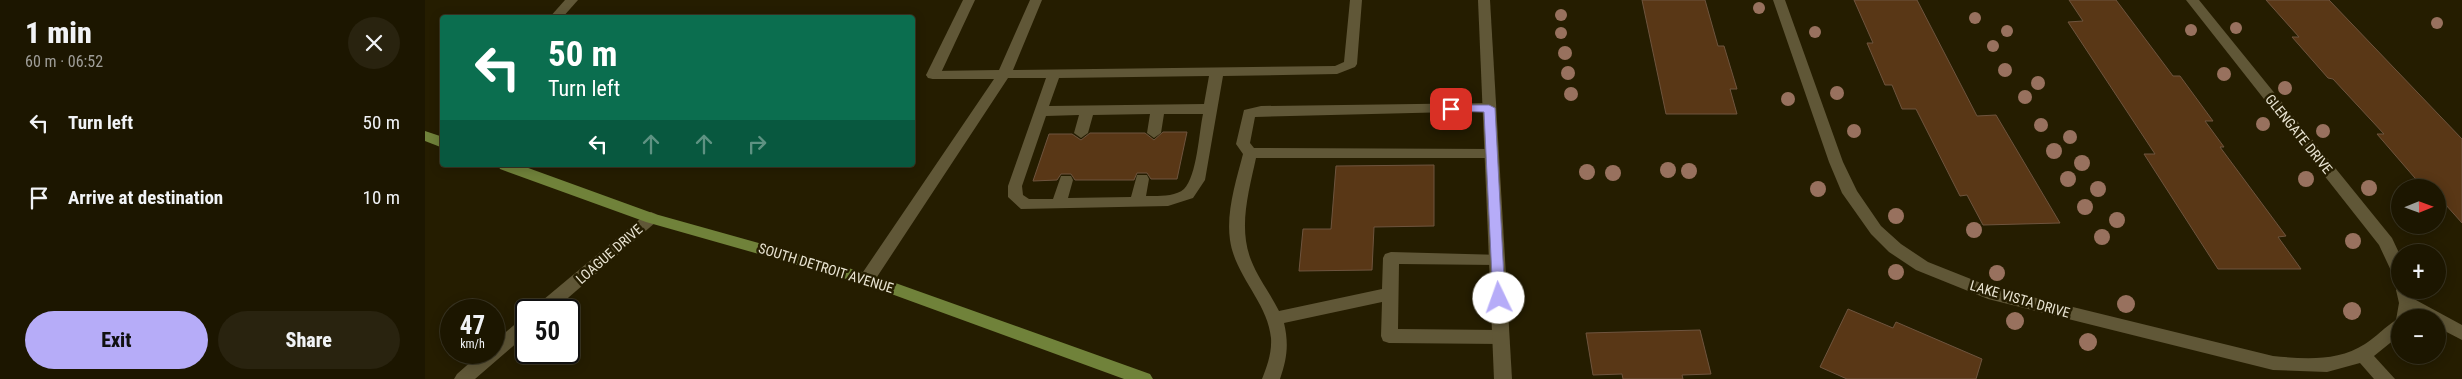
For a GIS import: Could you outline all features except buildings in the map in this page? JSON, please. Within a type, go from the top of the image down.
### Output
[{"type":"main road","points":[[425,136],[440,140]]},
{"type":"main road","name":"SOUTH DETROIT AVENUE","points":[[511,167],[651,218],[867,278],[1144,379]]},
{"type":"street","points":[[558,15],[572,0]]},
{"type":"street","points":[[969,0],[933,75],[1337,70],[1350,64],[1356,0]]},
{"type":"street","points":[[867,278],[1004,74],[1036,0]]},
{"type":"street","points":[[1483,0],[1503,379]]},
{"type":"street","name":"LAKE VISTA DRIVE","points":[[1779,0],[1836,162],[1850,193],[1876,230],[1895,248],[1922,266],[1988,293],[2273,363],[2307,367],[2335,365],[2363,354],[2383,342],[2391,334]]},
{"type":"street","name":"GLENGATE DRIVE","points":[[2192,0],[2386,242],[2391,253]]},
{"type":"street","points":[[1053,74],[1015,186],[1016,197],[1025,205],[1168,202],[1188,194],[1198,180],[1217,71]]},
{"type":"street","points":[[1489,108],[1261,111],[1249,113],[1243,144],[1250,152],[1491,154]]},
{"type":"street","points":[[1041,111],[1210,109]]},
{"type":"street","points":[[1154,133],[1158,110]]},
{"type":"street","points":[[1081,134],[1087,111]]},
{"type":"street","points":[[1250,152],[1241,198],[1238,240],[1248,274],[1276,318],[1280,345],[1271,379]]},
{"type":"street","points":[[1059,204],[1066,180]]},
{"type":"street","points":[[1137,202],[1142,180]]},
{"type":"street","name":"LOAGUE DRIVE","points":[[556,299],[651,218]]},
{"type":"street","points":[[1497,259],[1391,258],[1389,336],[1501,337]]},
{"type":"street","points":[[1276,318],[1389,294]]},
{"type":"street","points":[[2446,323],[2462,332]]},
{"type":"street","points":[[505,343],[515,334]]},
{"type":"street","points":[[2363,354],[2374,369],[2386,379]]},
{"type":"street","points":[[463,379],[480,364]]},
{"type":"route","points":[[1451,109],[1489,108],[1499,298]]}]
